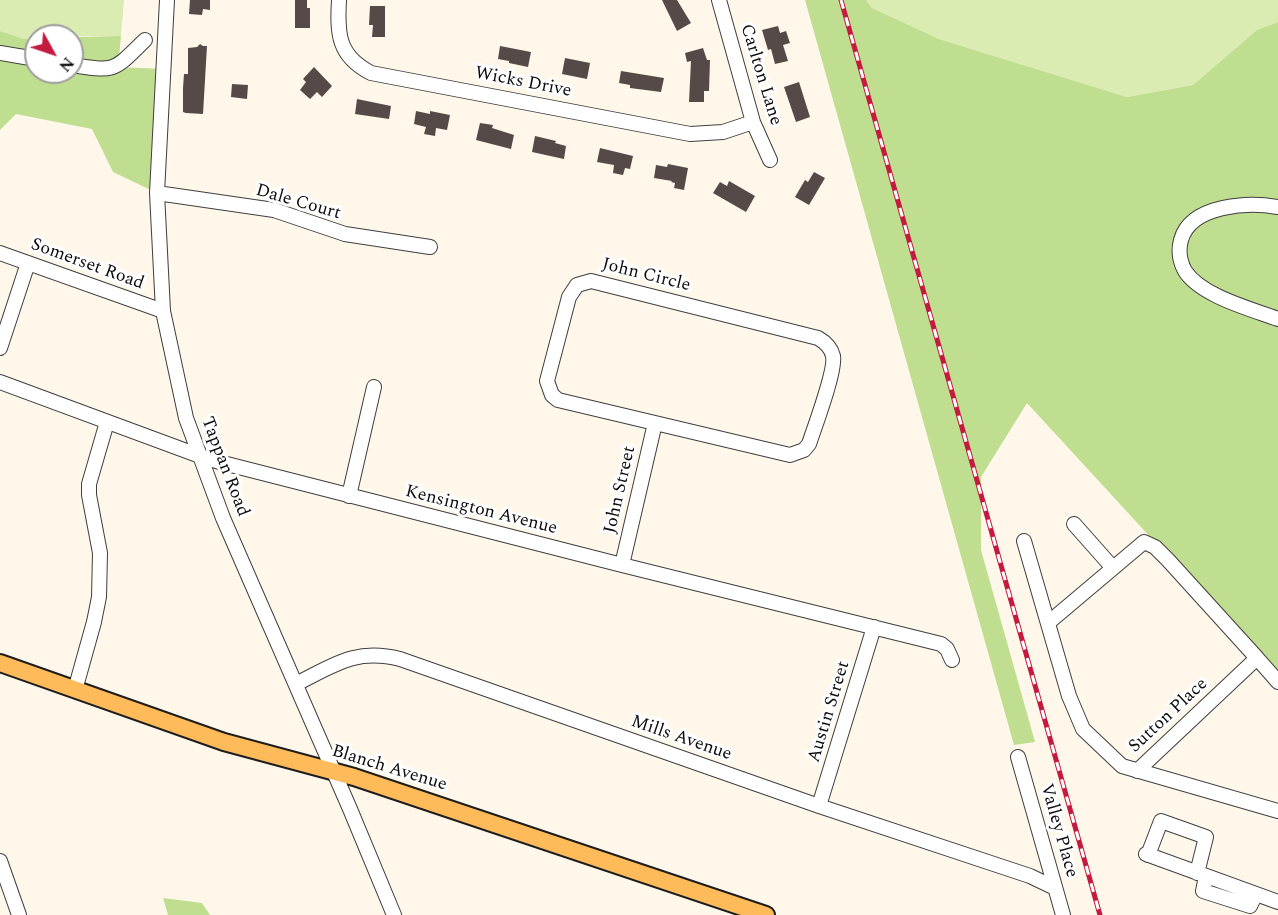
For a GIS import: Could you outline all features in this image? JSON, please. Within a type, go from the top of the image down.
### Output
[{"type":"main road","name":"Blanch Avenue","points":[[0,663],[224,742],[334,772],[766,915]]},
{"type":"street","name":"Tappan Road","points":[[167,0],[157,193],[163,311],[186,418],[223,518],[394,915]]},
{"type":"street","name":"Wicks Drive","points":[[339,0],[337,27],[340,39],[352,60],[371,73],[690,134],[723,132],[753,122]]},
{"type":"street","name":"Carlton Lane","points":[[719,0],[753,122],[770,160]]},
{"type":"street","points":[[84,67],[103,70],[118,67],[145,40]]},
{"type":"street","points":[[0,53],[24,57]]},
{"type":"street","name":"Dale Court","points":[[157,193],[274,210],[345,234],[430,248]]},
{"type":"street","points":[[1278,207],[1261,204],[1229,206],[1199,217],[1183,233],[1178,253],[1185,271],[1202,287],[1278,319]]},
{"type":"street","name":"Somerset Road","points":[[0,253],[163,311]]},
{"type":"street","points":[[0,348],[28,263]]},
{"type":"street","name":"John Circle","points":[[591,281],[818,338],[830,348],[834,363],[809,444],[797,454],[790,455],[655,423],[565,402],[552,395],[548,381],[568,297],[577,285],[591,281]]},
{"type":"street","name":"Kensington Avenue","points":[[0,382],[200,456],[349,496],[941,644],[947,649],[952,660]]},
{"type":"street","points":[[349,496],[374,387]]},
{"type":"street","points":[[75,690],[99,597],[100,553],[89,484],[107,422]]},
{"type":"street","name":"John Street","points":[[622,565],[655,423]]},
{"type":"street","points":[[1074,524],[1113,568]]},
{"type":"street","points":[[1024,541],[1069,696],[1083,729],[1122,766],[1137,771]]},
{"type":"street","points":[[1048,623],[1144,542],[1155,547],[1278,682]]},
{"type":"street","name":"Austin Street","points":[[819,806],[874,627]]},
{"type":"street","name":"Mills Avenue","points":[[296,684],[343,660],[371,654],[385,655],[819,806],[1030,876],[1055,888]]},
{"type":"street","name":"Sutton Place","points":[[1137,771],[1257,658]]},
{"type":"street","name":"Valley Place","points":[[1018,757],[1063,915]]},
{"type":"street","name":"Sutton Place","points":[[1137,771],[1278,811]]},
{"type":"street","points":[[1202,874],[1206,837],[1161,821],[1147,855],[1278,902]]},
{"type":"street","points":[[0,862],[19,915]]},
{"type":"green space","points":[[0,0],[124,0],[121,36],[84,36],[84,24],[24,24],[24,39],[0,31]]},
{"type":"green space","points":[[805,0],[866,0],[872,8],[939,39],[1127,97],[1193,85],[1257,30],[1278,22],[1278,676],[1027,403],[981,477],[981,550],[1035,742],[1014,745]]},
{"type":"green space","points":[[866,0],[1278,0],[1278,22],[1257,30],[1193,85],[1127,97],[939,39],[872,8]]},
{"type":"green space","points":[[0,31],[24,39],[24,84],[84,84],[84,37],[121,36],[118,67],[163,69],[157,193],[113,172],[92,129],[16,114],[0,130]]},
{"type":"green space","points":[[163,898],[202,903],[210,915],[168,915]]},
{"type":"building","points":[[190,0],[210,0],[210,10],[203,9],[202,15],[189,14]]},
{"type":"building","points":[[295,0],[307,0],[307,8],[310,8],[310,28],[295,28]]},
{"type":"building","points":[[662,0],[677,0],[691,23],[677,31]]},
{"type":"building","points":[[370,6],[385,6],[385,37],[372,37],[373,25],[369,25]]},
{"type":"building","points":[[778,26],[780,33],[786,31],[790,43],[783,45],[788,61],[775,64],[762,30]]},
{"type":"building","points":[[200,44],[207,46],[203,114],[186,113],[183,112],[183,88],[184,74],[188,74],[188,48],[197,47]]},
{"type":"building","points":[[500,46],[531,52],[528,67],[498,59]]},
{"type":"building","points":[[703,48],[707,60],[710,60],[709,91],[704,91],[704,102],[689,102],[691,61],[687,62],[685,53]]},
{"type":"building","points":[[565,58],[590,63],[587,79],[562,74]]},
{"type":"building","points":[[314,67],[332,86],[322,97],[317,92],[310,99],[300,90],[306,82],[303,79]]},
{"type":"building","points":[[621,71],[664,78],[661,92],[630,88],[630,85],[619,83]]},
{"type":"building","points":[[799,82],[810,117],[796,122],[784,87]]},
{"type":"building","points":[[232,84],[248,85],[247,99],[231,97]]},
{"type":"building","points":[[357,99],[391,106],[389,119],[355,114]]},
{"type":"building","points":[[416,111],[450,115],[447,130],[436,128],[435,136],[424,134],[426,127],[414,124]]},
{"type":"building","points":[[480,123],[493,125],[492,128],[514,135],[511,149],[476,140]]},
{"type":"building","points":[[535,136],[566,146],[564,159],[532,152]]},
{"type":"building","points":[[600,148],[633,156],[630,169],[625,168],[623,175],[613,173],[614,165],[597,162]]},
{"type":"building","points":[[668,164],[688,168],[684,190],[674,188],[675,183],[672,181],[654,178],[656,165],[667,167]]},
{"type":"building","points":[[814,172],[825,178],[809,205],[795,197],[805,180],[808,182]]},
{"type":"building","points":[[729,181],[755,196],[746,212],[713,193],[720,182],[727,186]]},
{"type":"railway","points":[[841,0],[1100,915]]}]
